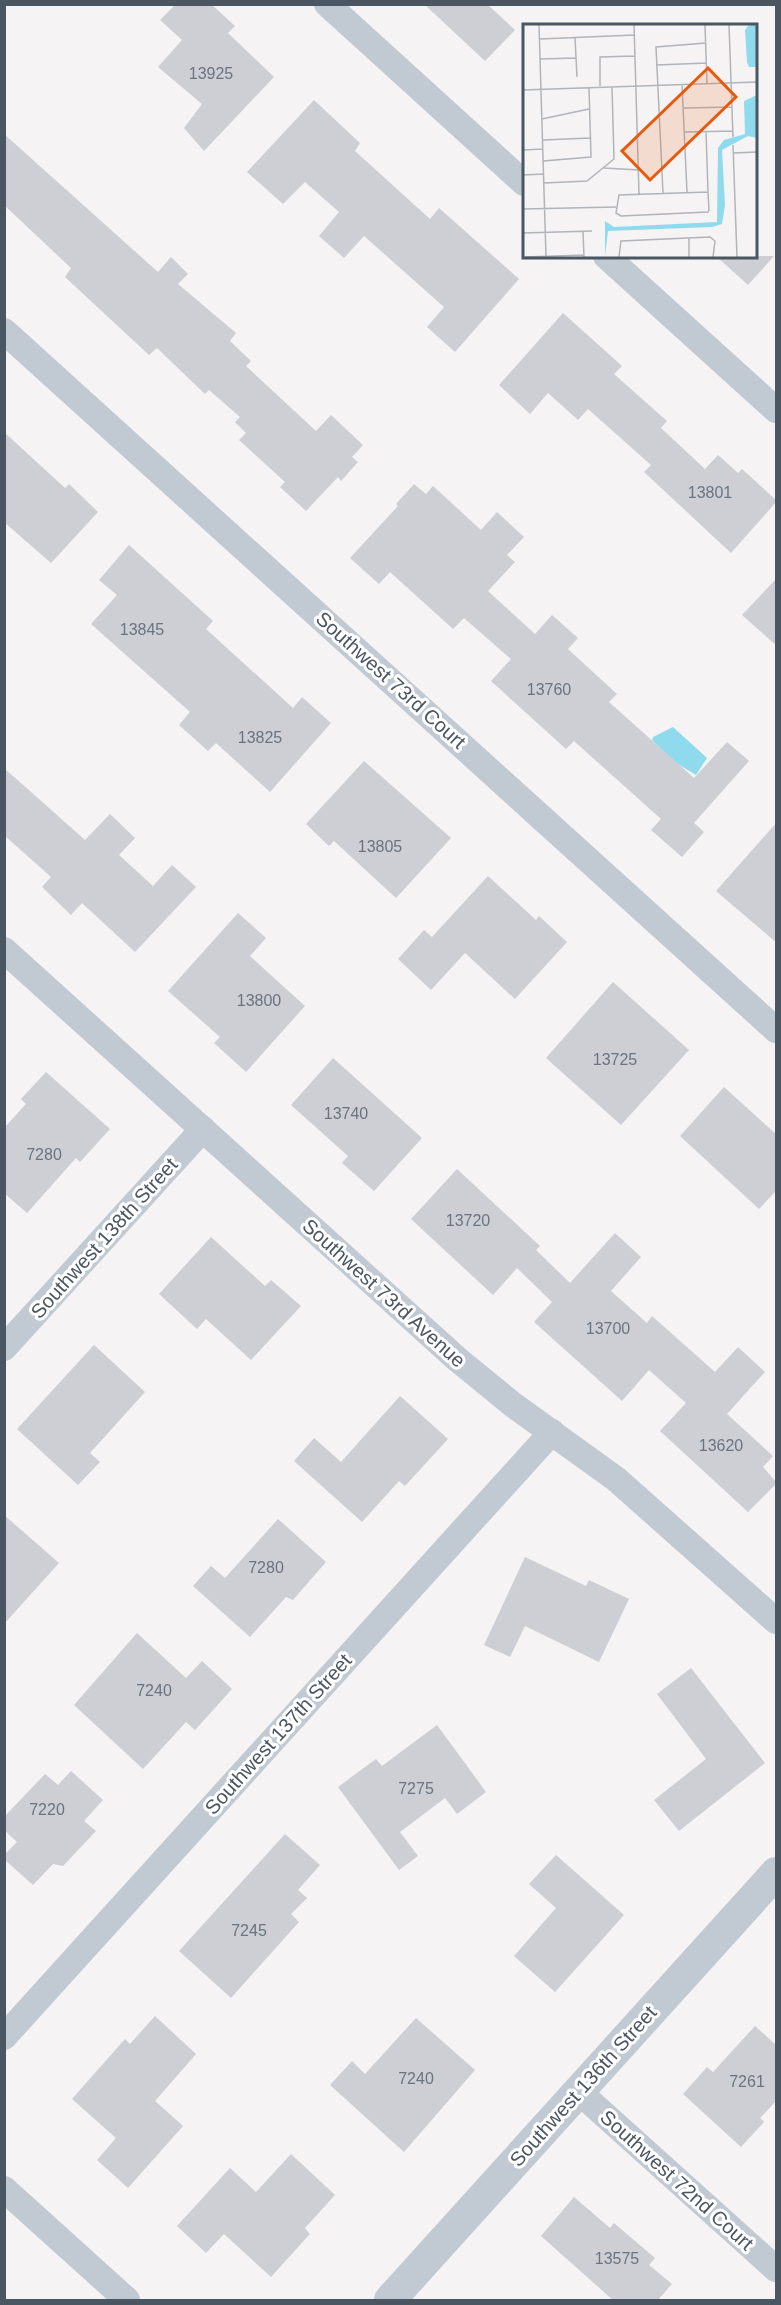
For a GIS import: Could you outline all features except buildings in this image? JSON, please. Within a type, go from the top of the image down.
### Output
[{"type":"street","points":[[327,4],[523,181]]},
{"type":"street","points":[[608,258],[777,410]]},
{"type":"street","name":"Southwest 73rd Court","points":[[4,331],[777,1030]]},
{"type":"street","name":"Southwest 73rd Avenue","points":[[4,950],[457,1359],[512,1404],[643,1501],[777,1620]]},
{"type":"street","name":"Southwest 138th Street","points":[[4,1348],[203,1129]]},
{"type":"street","name":"Southwest 137th Street","points":[[4,2037],[552,1432]]},
{"type":"street","name":"Southwest 136th Street","points":[[390,2301],[777,1873]]},
{"type":"street","name":"Southwest 72nd Court","points":[[578,2091],[777,2269]]},
{"type":"street","points":[[4,2189],[128,2301]]},
{"type":"water","points":[[673,727],[707,758],[696,775],[673,761],[652,740],[653,737]]}]
